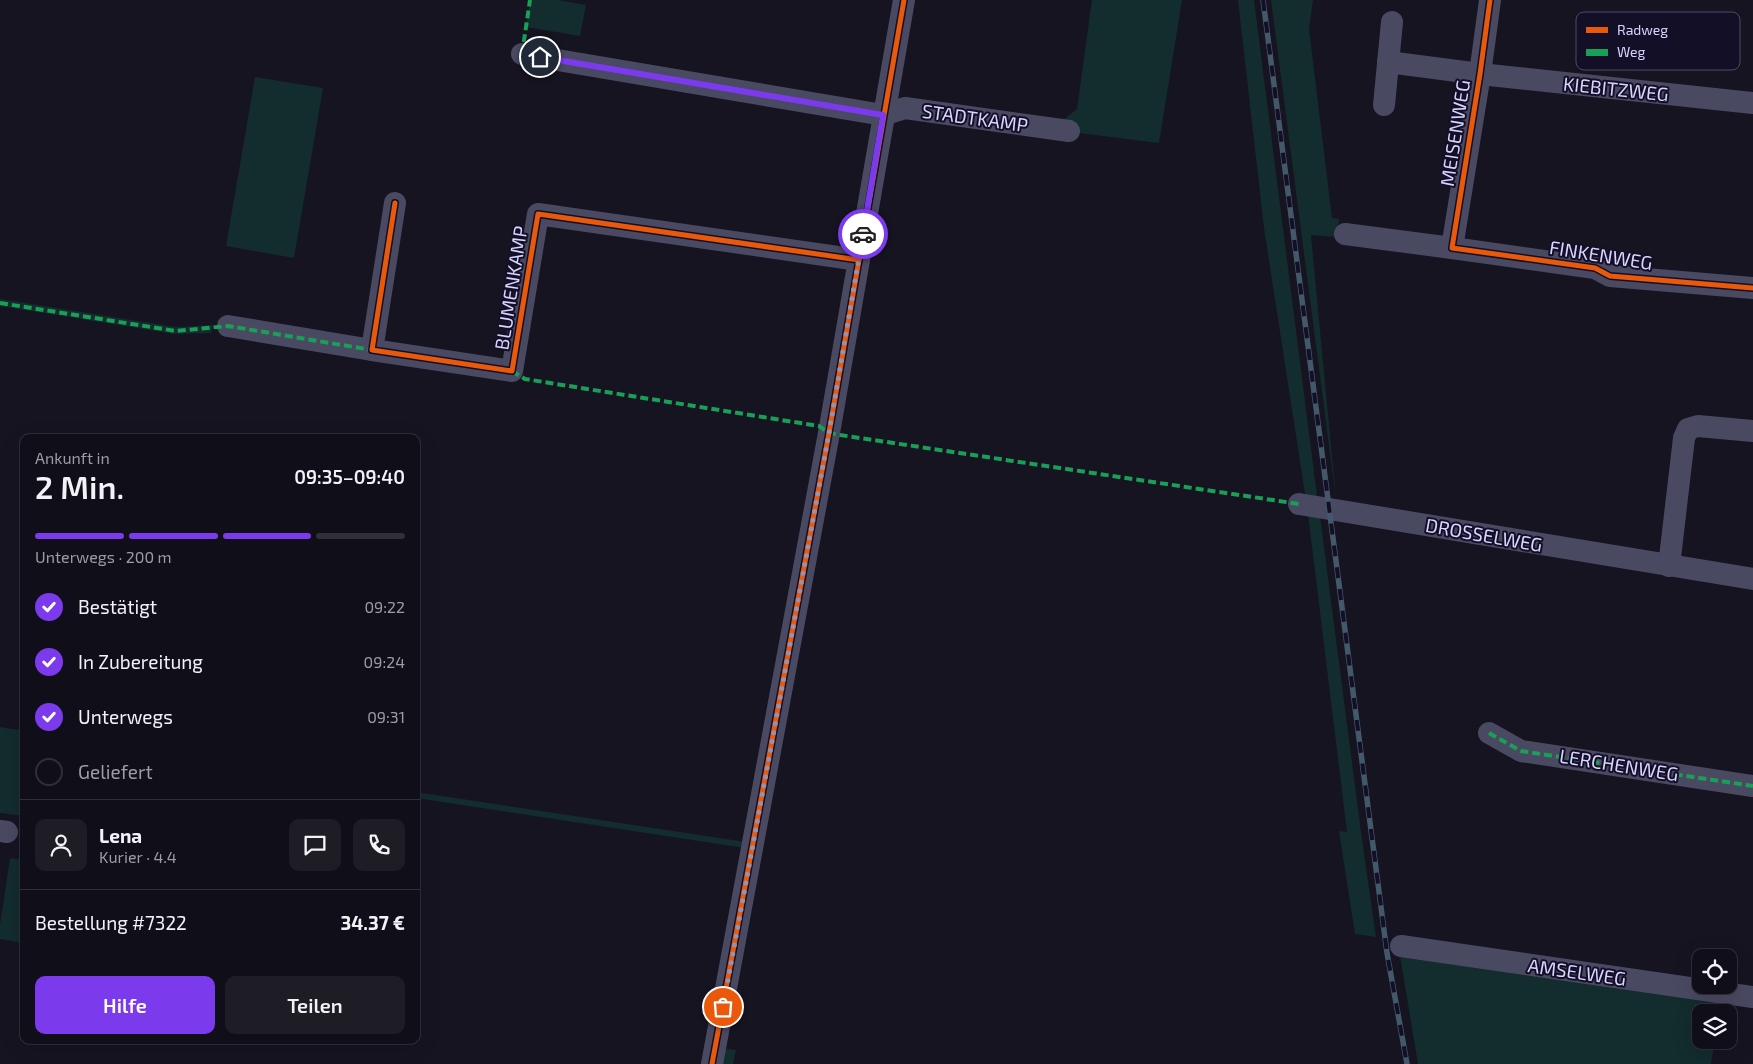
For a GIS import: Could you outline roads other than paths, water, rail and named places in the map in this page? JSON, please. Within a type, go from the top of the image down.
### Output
[{"type":"street","points":[[712,1064],[825,452],[904,0]]},
{"type":"street","name":"MEISENWEG","points":[[1452,248],[1490,0]]},
{"type":"street","points":[[1384,105],[1392,22]]},
{"type":"street","points":[[522,54],[883,115]]},
{"type":"street","name":"MEISENWEG","points":[[1388,62],[1480,74]]},
{"type":"street","name":"KIEBITZWEG","points":[[1480,74],[1753,103]]},
{"type":"street","name":"STADTKAMP","points":[[883,115],[905,108],[1069,131]]},
{"type":"street","points":[[372,350],[395,204]]},
{"type":"street","name":"BLUMENKAMP","points":[[228,326],[512,371],[538,214],[859,260]]},
{"type":"street","points":[[1345,234],[1452,248]]},
{"type":"street","name":"FINKENWEG","points":[[1452,248],[1595,268],[1610,276],[1753,288]]},
{"type":"street","points":[[1669,566],[1684,438],[1688,429],[1698,426],[1753,431]]},
{"type":"street","name":"DROSSELWEG","points":[[1299,504],[1753,579]]},
{"type":"street","name":"LERCHENWEG","points":[[1489,733],[1522,751],[1753,786]]},
{"type":"street","name":"AMSELWEG","points":[[1401,946],[1753,997]]},
{"type":"railway","points":[[1263,0],[1387,953],[1407,1064]]}]
